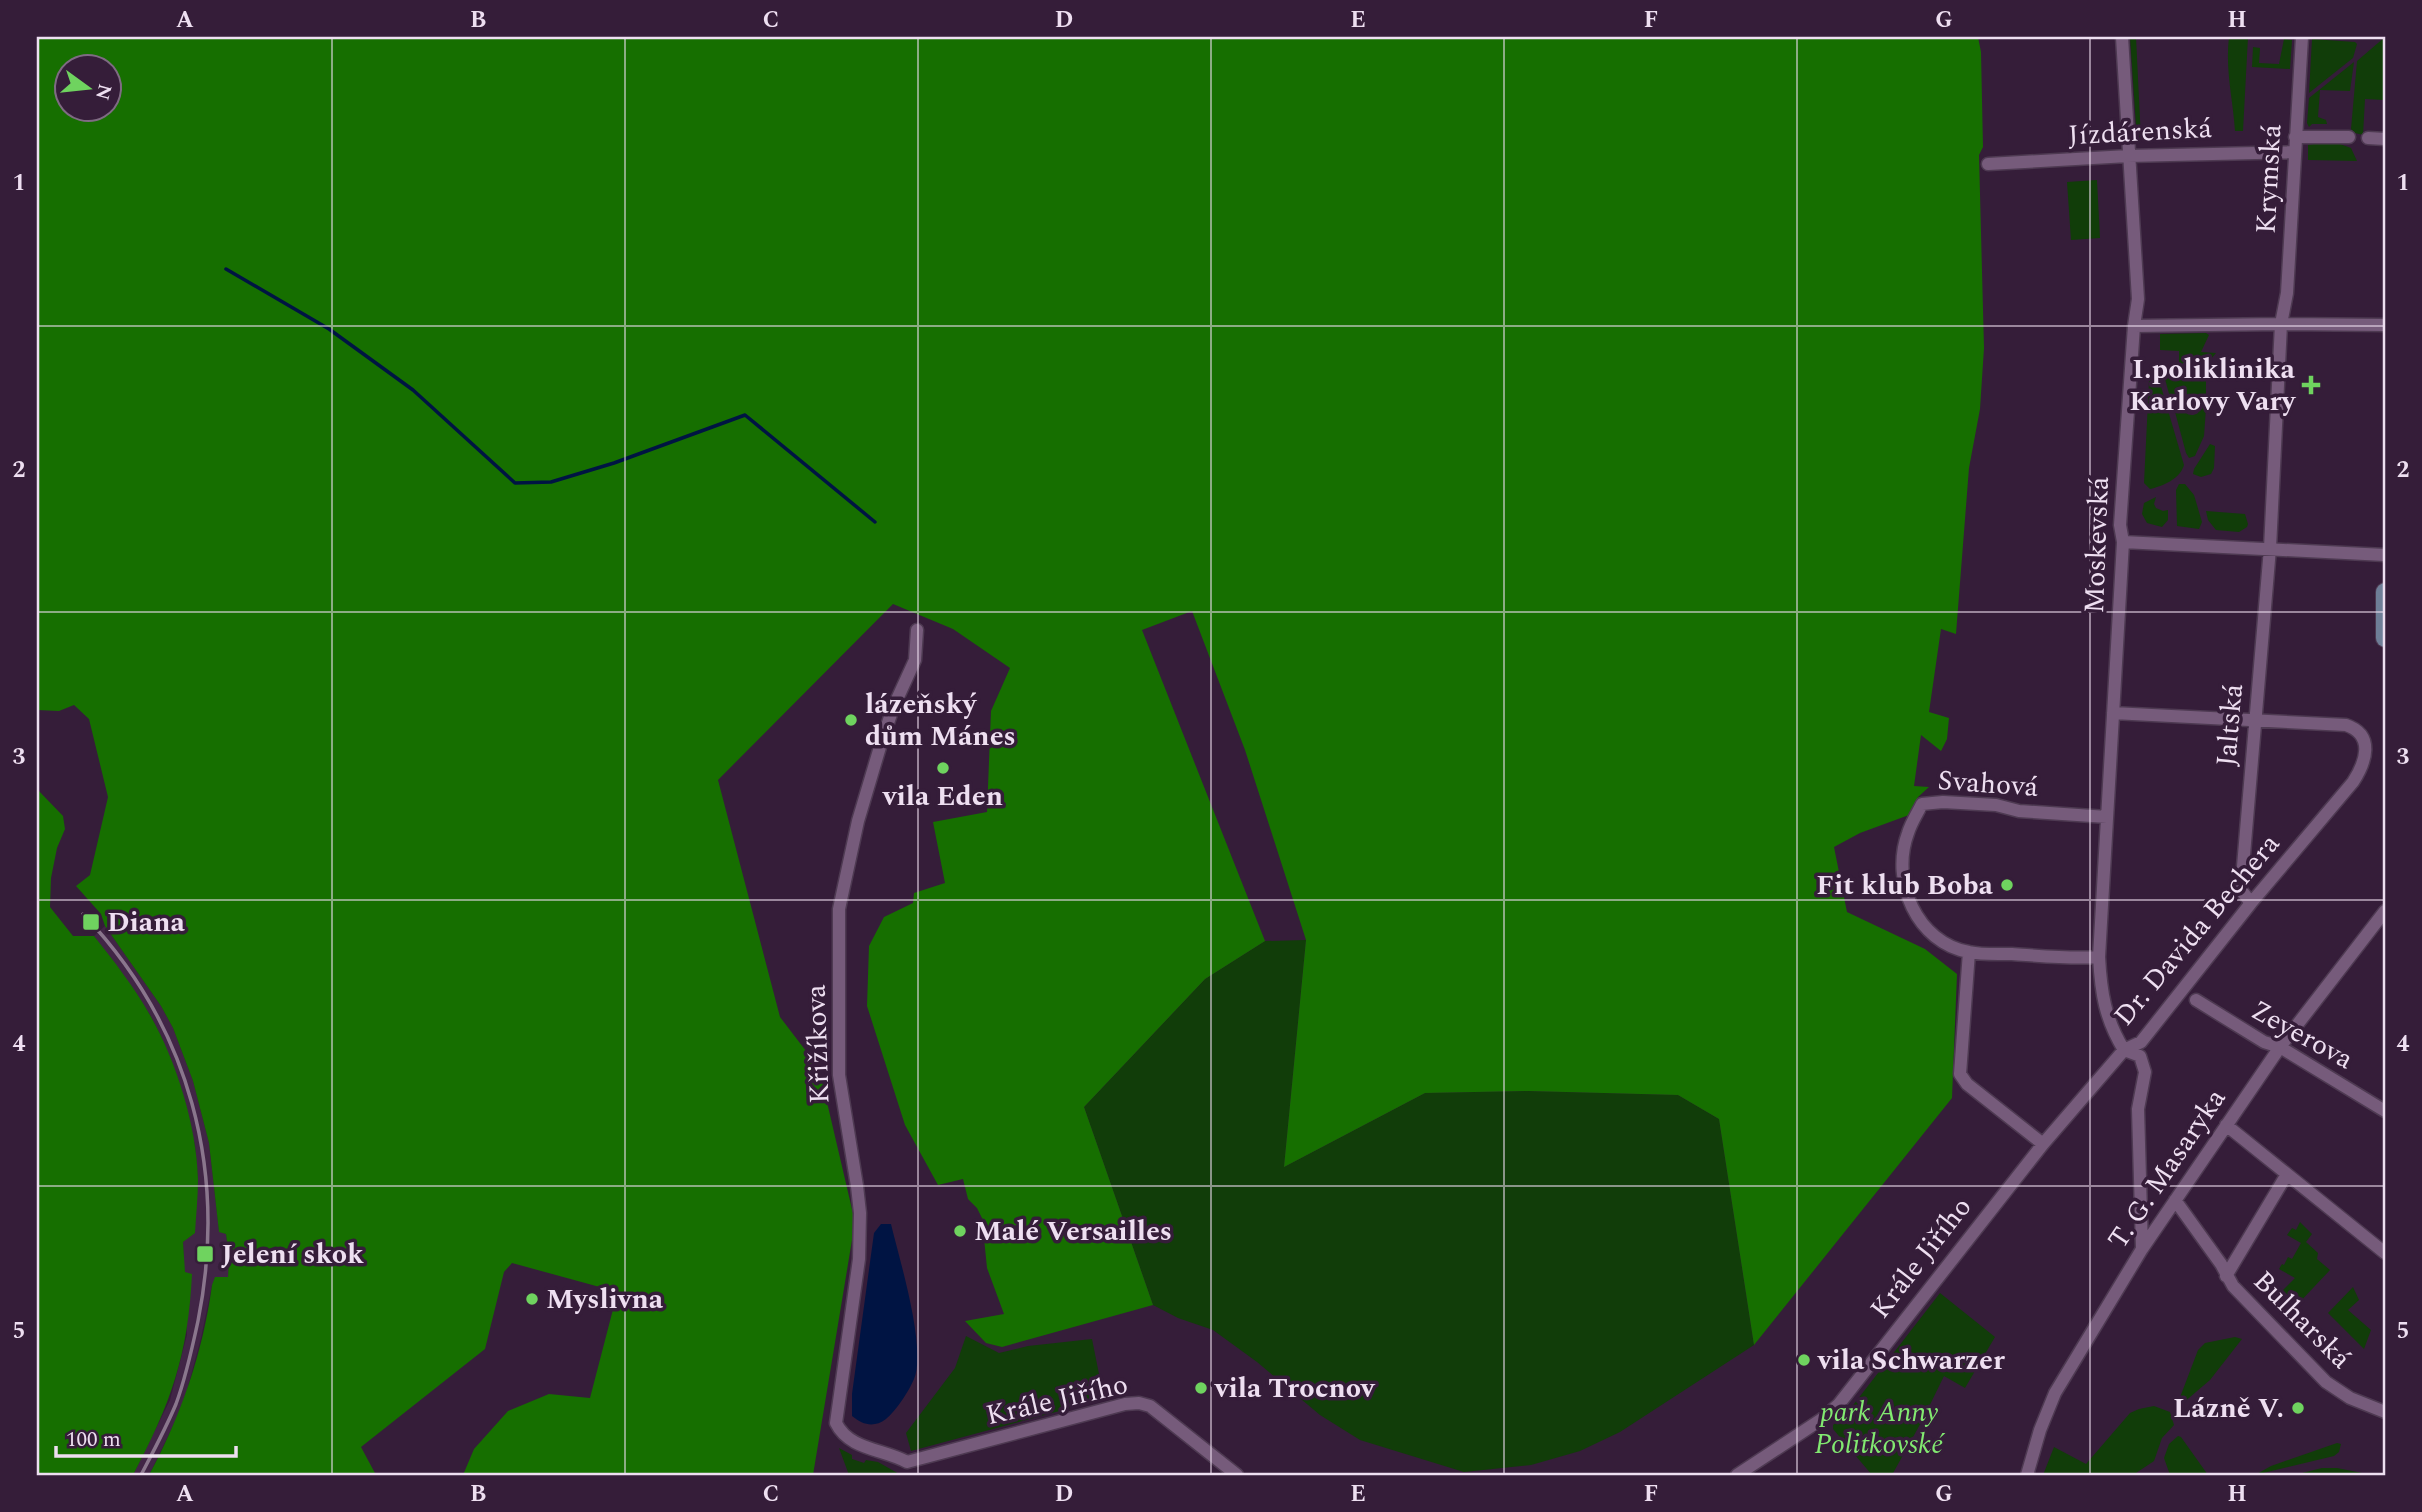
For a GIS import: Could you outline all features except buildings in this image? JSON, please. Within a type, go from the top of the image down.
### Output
[{"type":"street","name":"Moskevská","points":[[2122,37],[2138,299],[2120,525],[2123,542],[2099,957],[2100,990],[2111,1029],[2124,1050]]},
{"type":"street","name":"Krymská","points":[[2281,324],[2287,293],[2302,37]]},
{"type":"street","points":[[2295,137],[2349,137]]},
{"type":"street","points":[[2368,138],[2385,139]]},
{"type":"street","name":"Jízdárenská","points":[[1988,164],[2128,156],[2294,152]]},
{"type":"street","name":"Jaltská","points":[[2251,903],[2241,890],[2270,548],[2281,324]]},
{"type":"street","points":[[2134,326],[2385,325]]},
{"type":"street","points":[[2123,542],[2385,555]]},
{"type":"street","points":[[2385,592],[2385,638]]},
{"type":"street","name":"Křižíkova","points":[[909,1469],[897,1457],[851,1441],[841,1433],[836,1423],[859,1259],[860,1234],[855,1172],[839,1075],[839,909],[858,821],[880,747],[893,708],[915,660],[917,630]]},
{"type":"street","points":[[2113,713],[2254,719]]},
{"type":"street","name":"Dr. Davida Bechera","points":[[2124,1050],[2141,1042],[2358,773],[2365,760],[2365,746],[2358,729],[2346,725],[2254,719]]},
{"type":"street","name":"Svahová","points":[[2099,957],[1969,952],[1947,944],[1931,934],[1909,902],[1904,876],[1904,850],[1907,834],[1922,804],[1943,802],[1996,805],[2019,811],[2107,817]]},
{"type":"street","name":"T. G. Masaryka","points":[[2028,1475],[2040,1430],[2055,1392],[2142,1249],[2280,1047],[2385,911]]},
{"type":"street","points":[[1969,952],[1960,1074],[1967,1084],[2043,1144]]},
{"type":"street","name":"Zeyerova","points":[[2196,1000],[2385,1111]]},
{"type":"street","name":"Dr. Davida Bechera","points":[[2124,1050],[2140,1056],[2145,1072],[2138,1109],[2142,1249]]},
{"type":"street","name":"Krále Jiřího","points":[[1737,1475],[1822,1419],[1839,1404],[2043,1144],[2124,1050]]},
{"type":"street","points":[[2225,1125],[2385,1253]]},
{"type":"street","name":"Bulharská","points":[[2223,1270],[2287,1174]]},
{"type":"street","name":"Bulharská","points":[[2175,1199],[2233,1286],[2326,1382],[2350,1398],[2385,1412]]},
{"type":"street","name":"Krále Jiřího","points":[[909,1469],[1125,1404],[1139,1404],[1156,1410],[1237,1475]]},
{"type":"shaded area","points":[[105,926],[161,1006],[173,1028],[193,1081],[209,1143],[219,1231],[226,1234],[229,1257],[228,1277],[212,1285],[183,1405],[149,1475],[133,1475],[170,1400],[187,1335],[183,1242],[198,1179],[195,1145],[179,1085],[149,1013],[94,936]]},
{"type":"green space","points":[[37,37],[1978,37],[1981,52],[1983,147],[1979,155],[1984,348],[1980,409],[1969,468],[1956,634],[1941,629],[1929,712],[1949,718],[1947,739],[1941,751],[1921,735],[1914,786],[1929,787],[1918,797],[1909,815],[1860,833],[1834,847],[1847,912],[1925,949],[1957,974],[1952,1098],[1754,1345],[1719,1119],[1678,1095],[1528,1091],[1425,1093],[1284,1167],[1306,940],[1245,750],[1192,611],[1142,630],[1265,941],[1205,979],[1084,1107],[1153,1305],[1002,1347],[986,1343],[965,1321],[1004,1314],[987,1268],[982,1218],[968,1199],[963,1179],[938,1185],[905,1125],[867,1006],[869,946],[884,917],[913,903],[914,893],[945,883],[933,822],[987,812],[991,711],[1010,668],[953,629],[893,604],[718,780],[780,1017],[819,1068],[855,1222],[813,1475],[463,1475],[474,1449],[508,1411],[549,1394],[590,1398],[617,1294],[512,1263],[504,1272],[485,1349],[361,1447],[376,1475],[149,1475],[181,1407],[197,1359],[212,1285],[215,1277],[228,1277],[229,1257],[226,1234],[219,1232],[209,1143],[193,1081],[173,1028],[161,1006],[105,926],[101,914],[76,886],[90,875],[108,797],[89,719],[74,705],[59,711],[37,710]]},
{"type":"green space","points":[[2130,37],[2136,37],[2141,140],[2137,140]]},
{"type":"green space","points":[[2229,37],[2248,37],[2243,131],[2235,131],[2229,73]]},
{"type":"green space","points":[[2385,37],[2385,100],[2365,99],[2363,135],[2355,133],[2351,129],[2357,61]]},
{"type":"green space","points":[[2284,39],[2292,40],[2290,69],[2252,67],[2253,47],[2260,48],[2259,63],[2279,64]]},
{"type":"green space","points":[[2312,39],[2357,44],[2353,58],[2309,93]]},
{"type":"green space","points":[[2354,62],[2350,91],[2320,90],[2318,117],[2326,120],[2327,124],[2312,124],[2309,127],[2309,98]]},
{"type":"green space","points":[[2340,144],[2351,148],[2357,161],[2308,160],[2308,145]]},
{"type":"green space","points":[[2097,180],[2100,238],[2071,240],[2067,182]]},
{"type":"green space","points":[[2160,334],[2209,335],[2201,352],[2216,353],[2205,366],[2179,364],[2179,351],[2160,350]]},
{"type":"green space","points":[[2170,371],[2206,371],[2206,400],[2203,402],[2197,396],[2188,394],[2179,402],[2171,401],[2165,379]]},
{"type":"green space","points":[[2153,378],[2160,383],[2184,465],[2175,478],[2150,489],[2144,483],[2149,381]]},
{"type":"green space","points":[[2202,405],[2206,408],[2204,436],[2195,456],[2189,458],[2174,408],[2180,407],[2193,415],[2198,413]]},
{"type":"green space","points":[[2210,444],[2215,446],[2214,468],[2211,474],[2201,477],[2193,474],[2194,469]]},
{"type":"green space","points":[[2179,484],[2185,484],[2194,495],[2202,522],[2199,529],[2177,526],[2176,490]]},
{"type":"green space","points":[[2156,497],[2156,508],[2168,510],[2168,520],[2162,527],[2147,523],[2142,514],[2144,503]]},
{"type":"green space","points":[[2206,511],[2245,514],[2247,527],[2239,532],[2216,530],[2208,520]]},
{"type":"green space","points":[[37,789],[63,816],[65,829],[57,848],[51,878],[50,907],[73,936],[94,936],[124,974],[150,1015],[168,1052],[183,1094],[197,1159],[195,1233],[183,1242],[185,1272],[192,1274],[182,1355],[158,1425],[133,1475],[37,1475]]},
{"type":"green space","points":[[1306,940],[1284,1167],[1425,1093],[1528,1091],[1678,1095],[1719,1119],[1754,1345],[1620,1432],[1580,1451],[1531,1465],[1464,1472],[1360,1440],[1320,1415],[1257,1362],[1213,1330],[1178,1318],[1153,1305],[1084,1107],[1205,979],[1265,941]]},
{"type":"green space","points":[[2300,1222],[2312,1234],[2306,1242],[2318,1253],[2317,1259],[2330,1270],[2297,1305],[2283,1290],[2295,1278],[2279,1269],[2288,1257],[2292,1259],[2301,1243],[2287,1235],[2292,1228],[2296,1230]]},
{"type":"green space","points":[[2353,1287],[2359,1300],[2348,1310],[2371,1330],[2364,1349],[2328,1313]]},
{"type":"green space","name":"park Anny Politkovské","points":[[1940,1293],[1995,1337],[1965,1388],[1944,1376],[1892,1475],[1872,1475],[1833,1429],[1833,1425],[1847,1413]]},
{"type":"green space","points":[[966,1336],[999,1353],[1028,1346],[1092,1339],[1104,1399],[911,1451],[906,1433],[955,1368]]},
{"type":"green space","points":[[2235,1337],[2242,1339],[2210,1380],[2183,1403],[2179,1400],[2198,1350],[2205,1343]]},
{"type":"green space","points":[[2154,1406],[2170,1412],[2174,1425],[2162,1438],[2154,1461],[2133,1475],[2043,1475],[2054,1447],[2086,1464],[2130,1413]]},
{"type":"green space","points":[[2178,1436],[2208,1475],[2170,1475],[2164,1458],[2169,1444]]},
{"type":"green space","points":[[2337,1443],[2341,1444],[2339,1452],[2334,1456],[2255,1475],[2271,1466]]},
{"type":"green space","points":[[839,1448],[852,1455],[852,1459],[864,1463],[866,1460],[878,1462],[901,1475],[849,1475]]},
{"type":"green space","points":[[2322,1468],[2337,1468],[2372,1475],[2294,1475]]},
{"type":"water","name":"Malé Versailles","points":[[881,1224],[891,1224],[900,1258],[915,1325],[917,1365],[912,1384],[894,1411],[882,1422],[869,1424],[852,1416],[852,1394],[874,1233]]},
{"type":"waterway","points":[[226,269],[329,329],[413,390],[515,483],[551,482],[614,463],[745,415],[875,522]]},
{"type":"railway","points":[[83,914],[120,957],[150,1004],[174,1052],[192,1103],[203,1156],[208,1210],[206,1265],[198,1321],[176,1404],[141,1475]]},
{"type":"place","name":"I.poliklinika Karlovy Vary","points":[[2311,385]]},
{"type":"place","name":"lázeňský dům Mánes","points":[[851,720]]},
{"type":"place","name":"vila Eden","points":[[943,768]]},
{"type":"place","name":"Fit klub Boba","points":[[2007,885]]},
{"type":"place","name":"Diana","points":[[91,922]]},
{"type":"place","name":"Malé Versailles","points":[[960,1231]]},
{"type":"place","name":"Jelení skok","points":[[205,1254]]},
{"type":"place","name":"Myslivna","points":[[532,1299]]},
{"type":"place","name":"vila Schwarzer","points":[[1804,1360]]},
{"type":"place","name":"vila Trocnov","points":[[1201,1388]]},
{"type":"place","name":"Lázně V.","points":[[2298,1408]]}]
